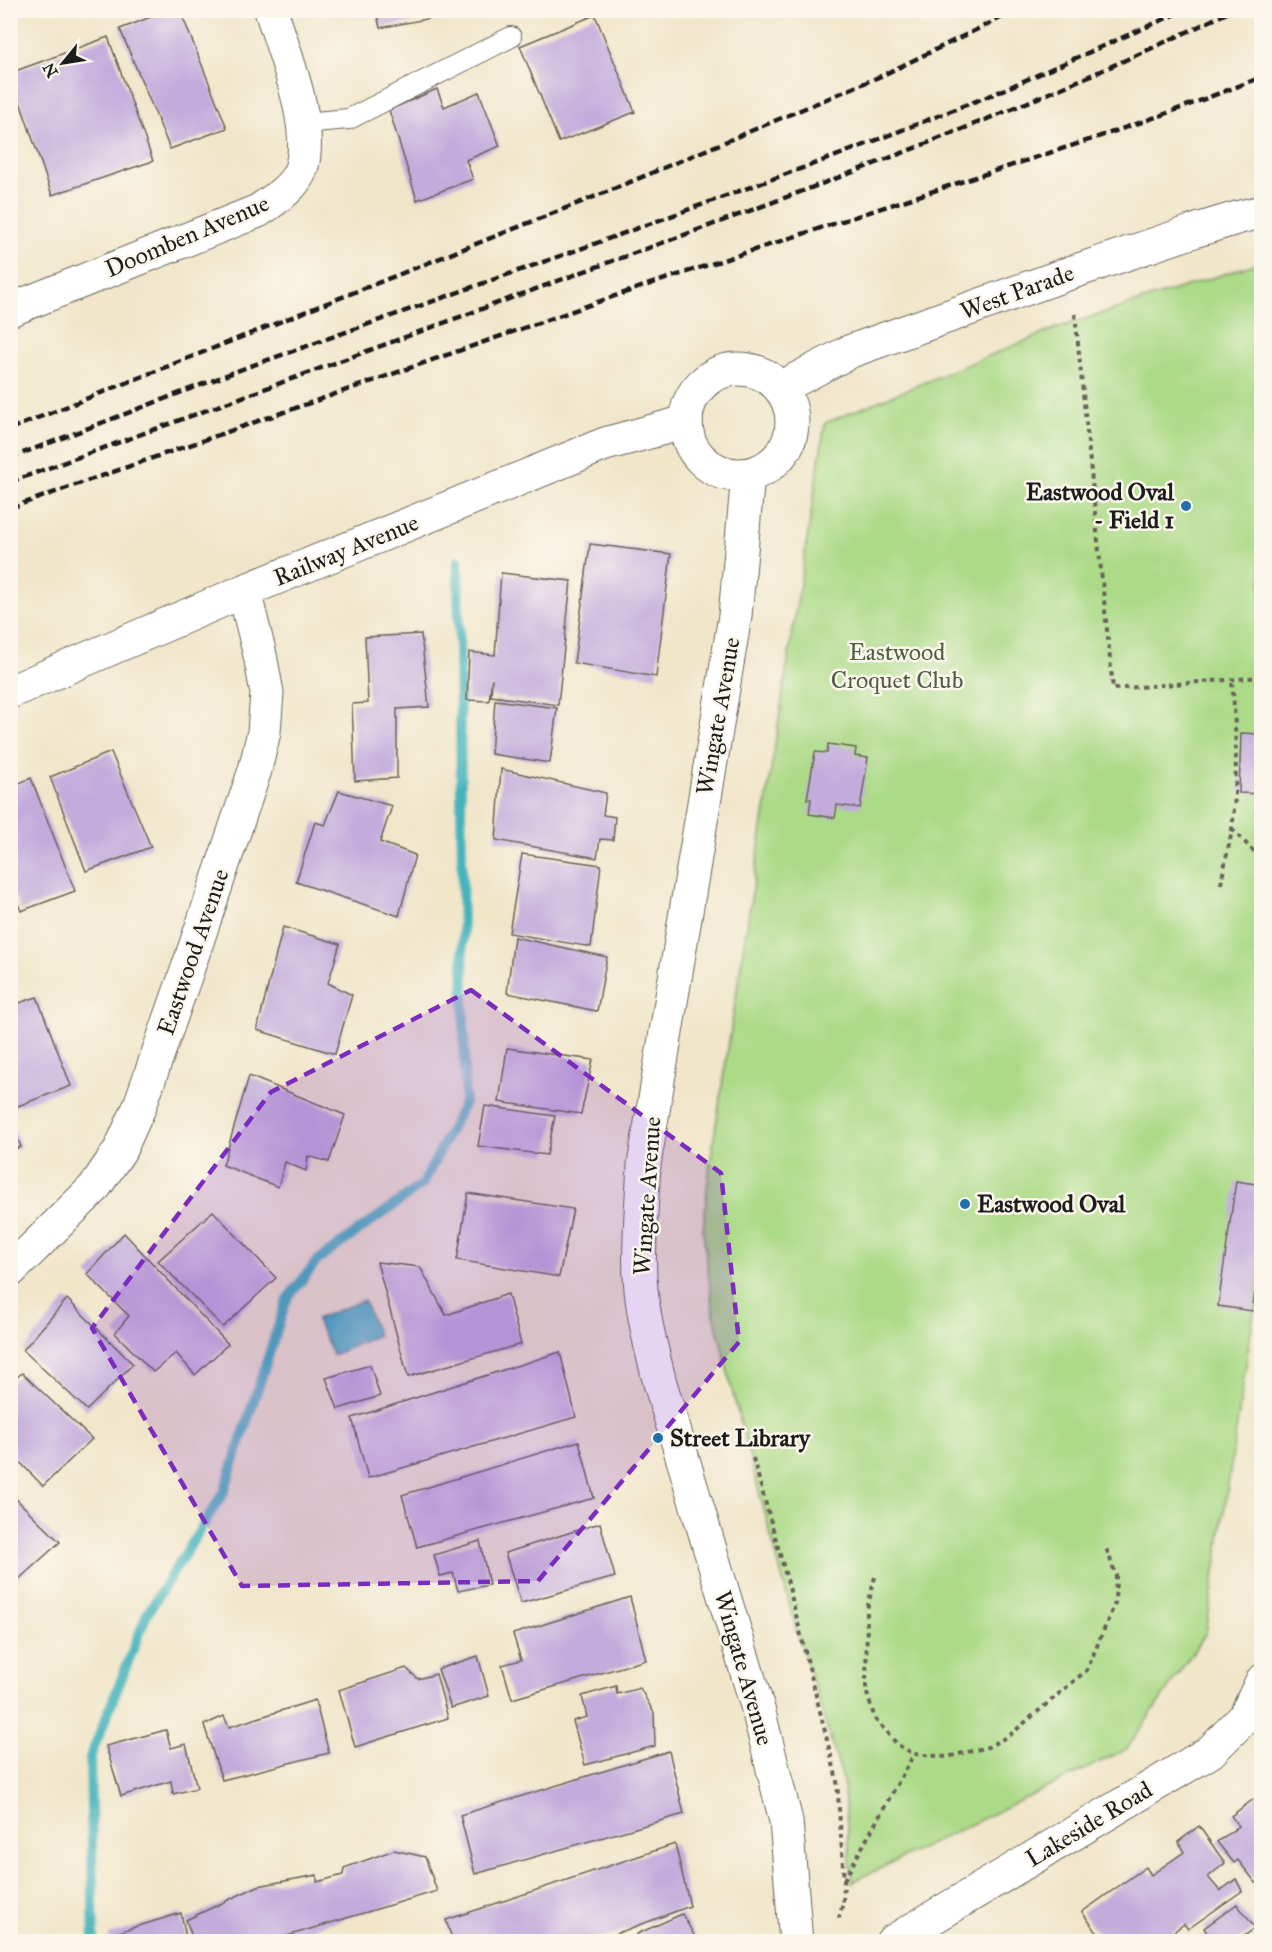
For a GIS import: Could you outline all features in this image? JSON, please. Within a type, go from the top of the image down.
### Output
[{"type":"street","name":"Doomben Avenue","points":[[10,310],[258,211],[283,194],[301,171],[305,144],[303,123],[271,10]]},
{"type":"street","name":"West Parade","points":[[780,388],[851,351],[1194,231],[1262,212]]},
{"type":"street","points":[[727,370],[750,370],[772,380],[780,388],[788,401],[792,430],[787,446],[778,460],[764,470],[748,475],[733,475],[718,471],[705,463],[695,451],[688,437],[686,422],[687,410],[698,389],[711,378],[727,370]]},
{"type":"street","name":"Railway Avenue","points":[[10,693],[244,591],[605,444],[686,422]]},
{"type":"street","name":"Wingate Avenue","points":[[748,475],[735,616],[644,1165],[640,1226],[640,1278],[647,1332],[660,1383],[758,1709],[786,1821],[796,1941]]},
{"type":"street","name":"Eastwood Avenue","points":[[10,1271],[94,1188],[120,1150],[139,1108],[188,968],[255,770],[264,732],[267,693],[261,655],[244,591]]},
{"type":"street","name":"Lakeside Road","points":[[892,1941],[1210,1752],[1245,1717],[1262,1681]]},
{"type":"lane","points":[[303,123],[349,119],[511,37]]},
{"type":"path","points":[[1075,314],[1113,689],[1262,677]]},
{"type":"path","points":[[1221,884],[1232,828],[1236,735],[1232,680]]},
{"type":"path","points":[[1232,828],[1262,860]]},
{"type":"path","points":[[753,1458],[788,1583],[837,1780],[844,1881],[843,1903],[839,1918]]},
{"type":"path","points":[[875,1577],[867,1609],[866,1690],[875,1719],[898,1745],[914,1754],[947,1757],[988,1747],[1010,1735],[1087,1670],[1115,1603],[1116,1575],[1105,1545]]},
{"type":"path","points":[[844,1881],[914,1754]]},
{"type":"highlighted area","points":[[471,990],[721,1173],[739,1342],[538,1581],[242,1586],[92,1328],[271,1092]]},
{"type":"green space","name":"Eastwood Croquet Club","points":[[1261,262],[1262,1257],[1206,1633],[1127,1749],[852,1882],[843,1779],[796,1629],[734,1398],[713,1310],[703,1231],[709,1170],[825,423],[1057,328]]},
{"type":"water","points":[[364,1300],[378,1335],[333,1355],[316,1319]]},
{"type":"building","points":[[169,10],[180,10],[227,128],[170,149],[120,29]]},
{"type":"building","points":[[376,10],[435,10],[437,17],[380,28]]},
{"type":"building","points":[[595,15],[635,112],[559,142],[520,46]]},
{"type":"building","points":[[108,37],[153,161],[52,195],[10,73]]},
{"type":"building","points":[[437,89],[444,107],[479,92],[500,146],[466,160],[473,179],[417,200],[389,110]]},
{"type":"building","points":[[590,544],[671,554],[656,677],[574,663]]},
{"type":"building","points":[[501,573],[571,581],[558,705],[491,696],[492,678],[489,701],[467,700],[469,652],[495,655]]},
{"type":"building","points":[[421,634],[429,707],[397,709],[397,778],[355,781],[352,704],[368,703],[365,637]]},
{"type":"building","points":[[495,700],[557,708],[550,763],[491,754]]},
{"type":"building","points":[[1241,733],[1262,734],[1262,794],[1239,793]]},
{"type":"building","points":[[828,744],[856,748],[855,756],[868,758],[860,808],[837,805],[835,818],[809,814],[811,799],[807,799],[815,752],[827,753]]},
{"type":"building","points":[[111,752],[151,847],[86,871],[50,777]]},
{"type":"building","points":[[501,769],[606,793],[603,815],[615,817],[613,840],[600,839],[597,858],[496,840]]},
{"type":"building","points":[[31,778],[75,891],[21,911],[10,884],[10,787]]},
{"type":"building","points":[[339,791],[392,806],[380,842],[415,855],[399,916],[296,882],[315,822],[325,825]]},
{"type":"building","points":[[522,854],[601,865],[591,947],[509,933]]},
{"type":"building","points":[[283,927],[340,944],[328,983],[352,995],[335,1054],[257,1030]]},
{"type":"building","points":[[514,937],[607,957],[597,1011],[507,993]]},
{"type":"building","points":[[37,997],[71,1086],[15,1107],[10,1096],[10,1006]]},
{"type":"building","points":[[507,1048],[593,1060],[581,1114],[499,1102]]},
{"type":"building","points":[[249,1076],[345,1115],[329,1162],[308,1156],[306,1171],[285,1162],[278,1187],[223,1165]]},
{"type":"building","points":[[485,1106],[555,1116],[547,1155],[478,1146]]},
{"type":"building","points":[[10,1118],[21,1147],[10,1151]]},
{"type":"building","points":[[1236,1181],[1262,1185],[1262,1247],[1252,1311],[1218,1306]]},
{"type":"building","points":[[468,1193],[573,1209],[559,1277],[457,1260]]},
{"type":"building","points":[[213,1211],[276,1278],[223,1327],[158,1261]]},
{"type":"building","points":[[124,1233],[228,1344],[195,1375],[176,1353],[153,1372],[115,1333],[129,1316],[87,1274]]},
{"type":"building","points":[[377,1262],[420,1267],[446,1315],[508,1294],[521,1344],[408,1377]]},
{"type":"building","points":[[67,1299],[133,1364],[87,1410],[23,1350]]},
{"type":"building","points":[[560,1352],[576,1417],[368,1478],[352,1418]]},
{"type":"building","points":[[370,1365],[380,1396],[338,1409],[326,1378]]},
{"type":"building","points":[[22,1373],[92,1439],[43,1486],[10,1452],[10,1383]]},
{"type":"building","points":[[579,1441],[594,1498],[417,1547],[402,1495]]},
{"type":"building","points":[[10,1493],[60,1542],[19,1579],[10,1570]]},
{"type":"building","points":[[600,1523],[615,1577],[521,1603],[505,1553]]},
{"type":"building","points":[[480,1541],[489,1585],[458,1591],[453,1573],[440,1576],[434,1555]]},
{"type":"building","points":[[630,1597],[646,1660],[512,1699],[502,1665],[521,1660],[513,1634]]},
{"type":"building","points":[[478,1656],[489,1696],[451,1708],[438,1669]]},
{"type":"building","points":[[406,1668],[418,1679],[436,1674],[448,1718],[355,1747],[339,1690]]},
{"type":"building","points":[[616,1686],[617,1694],[640,1688],[654,1713],[655,1746],[585,1765],[573,1721],[587,1717],[582,1696]]},
{"type":"building","points":[[315,1700],[329,1753],[222,1780],[204,1725],[224,1716],[229,1727]]},
{"type":"building","points":[[166,1730],[171,1748],[186,1744],[197,1788],[173,1794],[171,1781],[121,1796],[106,1746]]},
{"type":"building","points":[[669,1751],[684,1814],[475,1874],[460,1815]]},
{"type":"building","points":[[1262,1793],[1262,1879],[1256,1883],[1238,1860],[1234,1863],[1217,1842],[1239,1826],[1231,1816]]},
{"type":"building","points":[[1199,1826],[1225,1863],[1208,1877],[1220,1891],[1236,1879],[1242,1891],[1188,1929],[1184,1924],[1160,1942],[1104,1942],[1082,1912],[1146,1867],[1151,1875],[1184,1852],[1178,1842]]},
{"type":"building","points":[[675,1844],[690,1906],[594,1942],[453,1942],[446,1920]]},
{"type":"building","points":[[394,1850],[425,1857],[437,1891],[267,1942],[194,1942],[186,1920],[258,1886],[317,1875],[317,1882],[343,1875],[344,1868]]},
{"type":"building","points":[[1237,1904],[1255,1928],[1236,1942],[1195,1942],[1207,1933],[1204,1928]]},
{"type":"building","points":[[181,1913],[187,1942],[110,1942],[109,1935]]},
{"type":"building","points":[[682,1914],[698,1942],[638,1942],[637,1934]]},
{"type":"waterway","points":[[94,1942],[90,1758],[147,1614],[224,1492],[287,1299],[317,1261],[423,1184],[465,1101],[458,561]]},
{"type":"railway","points":[[10,429],[604,193],[881,76],[1017,10]]},
{"type":"railway","points":[[10,458],[245,368],[841,154],[994,94],[1185,10]]},
{"type":"railway","points":[[10,482],[858,170],[1010,110],[1233,10]]},
{"type":"railway","points":[[10,508],[638,288],[1095,138],[1262,77]]},
{"type":"place","name":"Eastwood Oval - Field 1","points":[[1186,506]]},
{"type":"place","name":"Eastwood Oval","points":[[965,1204]]},
{"type":"place","name":"Street Library","points":[[658,1438]]}]
